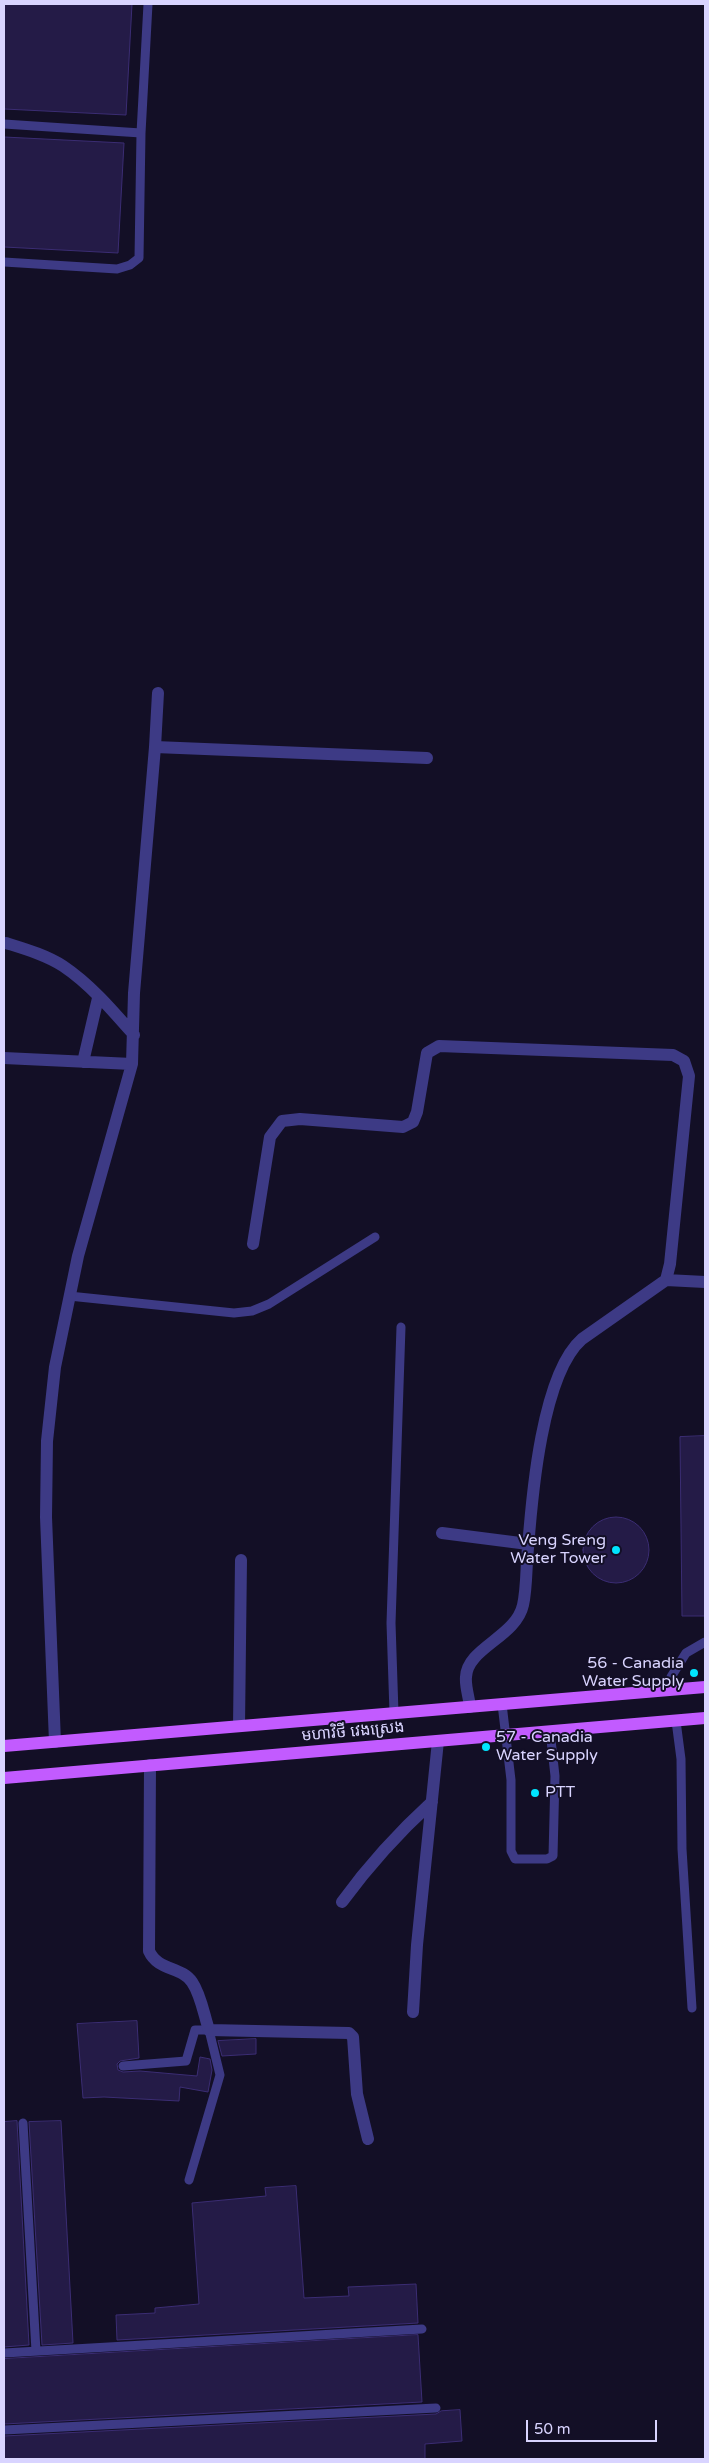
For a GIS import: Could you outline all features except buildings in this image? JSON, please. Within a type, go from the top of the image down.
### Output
[{"type":"main road","name":"មហាវិថី វេងស្រេង","points":[[4,1746],[705,1687]]},
{"type":"main road","name":"មហាវិថី វេងស្រេង","points":[[4,1778],[705,1718]]},
{"type":"street","points":[[55,1742],[46,1517],[47,1440],[55,1367],[78,1256],[132,1064],[134,993],[158,693]]},
{"type":"street","points":[[155,747],[427,758]]},
{"type":"street","points":[[6,943],[37,953],[62,965],[84,982],[134,1035]]},
{"type":"street","points":[[83,1062],[98,998]]},
{"type":"street","points":[[253,1244],[270,1137],[282,1121],[300,1119],[402,1127],[412,1122],[417,1112],[427,1053],[438,1046],[673,1055],[684,1061],[689,1076],[670,1264],[666,1280]]},
{"type":"street","points":[[4,1058],[132,1064]]},
{"type":"street","points":[[470,1707],[466,1676],[470,1664],[517,1621],[523,1605],[531,1508],[544,1422],[565,1360],[572,1348],[582,1339],[666,1280],[705,1282]]},
{"type":"street","points":[[442,1533],[528,1544]]},
{"type":"street","points":[[239,1726],[241,1560]]},
{"type":"street","points":[[413,2012],[417,1945],[438,1741]]},
{"type":"street","points":[[150,1766],[149,1951],[152,1958],[160,1965],[187,1976],[193,1983],[209,2030],[349,2033],[353,2037],[357,2094],[368,2139]]},
{"type":"street","points":[[342,1902],[370,1864],[399,1832],[432,1802]]},
{"type":"lane","points":[[4,262],[117,270],[130,265],[139,258],[141,133],[148,4]]},
{"type":"lane","points":[[4,124],[141,133]]},
{"type":"lane","points":[[70,1296],[234,1313],[252,1311],[269,1304],[374,1237]]},
{"type":"lane","points":[[394,1713],[391,1623],[401,1327]]},
{"type":"lane","points":[[672,1690],[671,1677],[686,1653],[705,1642]]},
{"type":"lane","points":[[502,1704],[511,1780],[512,1856],[515,1859],[547,1859],[553,1856],[555,1849],[555,1776],[550,1731]]},
{"type":"lane","points":[[676,1721],[681,1759],[682,1849],[692,2008]]},
{"type":"lane","points":[[123,2066],[186,2061],[195,2030],[209,2030],[220,2075],[189,2180]]},
{"type":"lane","points":[[23,2123],[36,2351]]},
{"type":"lane","points":[[4,2353],[422,2329]]},
{"type":"lane","points":[[4,2430],[436,2408]]},
{"type":"place","name":"Veng Sreng Water Tower","points":[[616,1550]]},
{"type":"place","name":"56 - Canadia Water Supply","points":[[694,1673]]},
{"type":"place","name":"57 - Canadia Water Supply","points":[[486,1747]]},
{"type":"place","name":"PTT","points":[[535,1793]]}]
